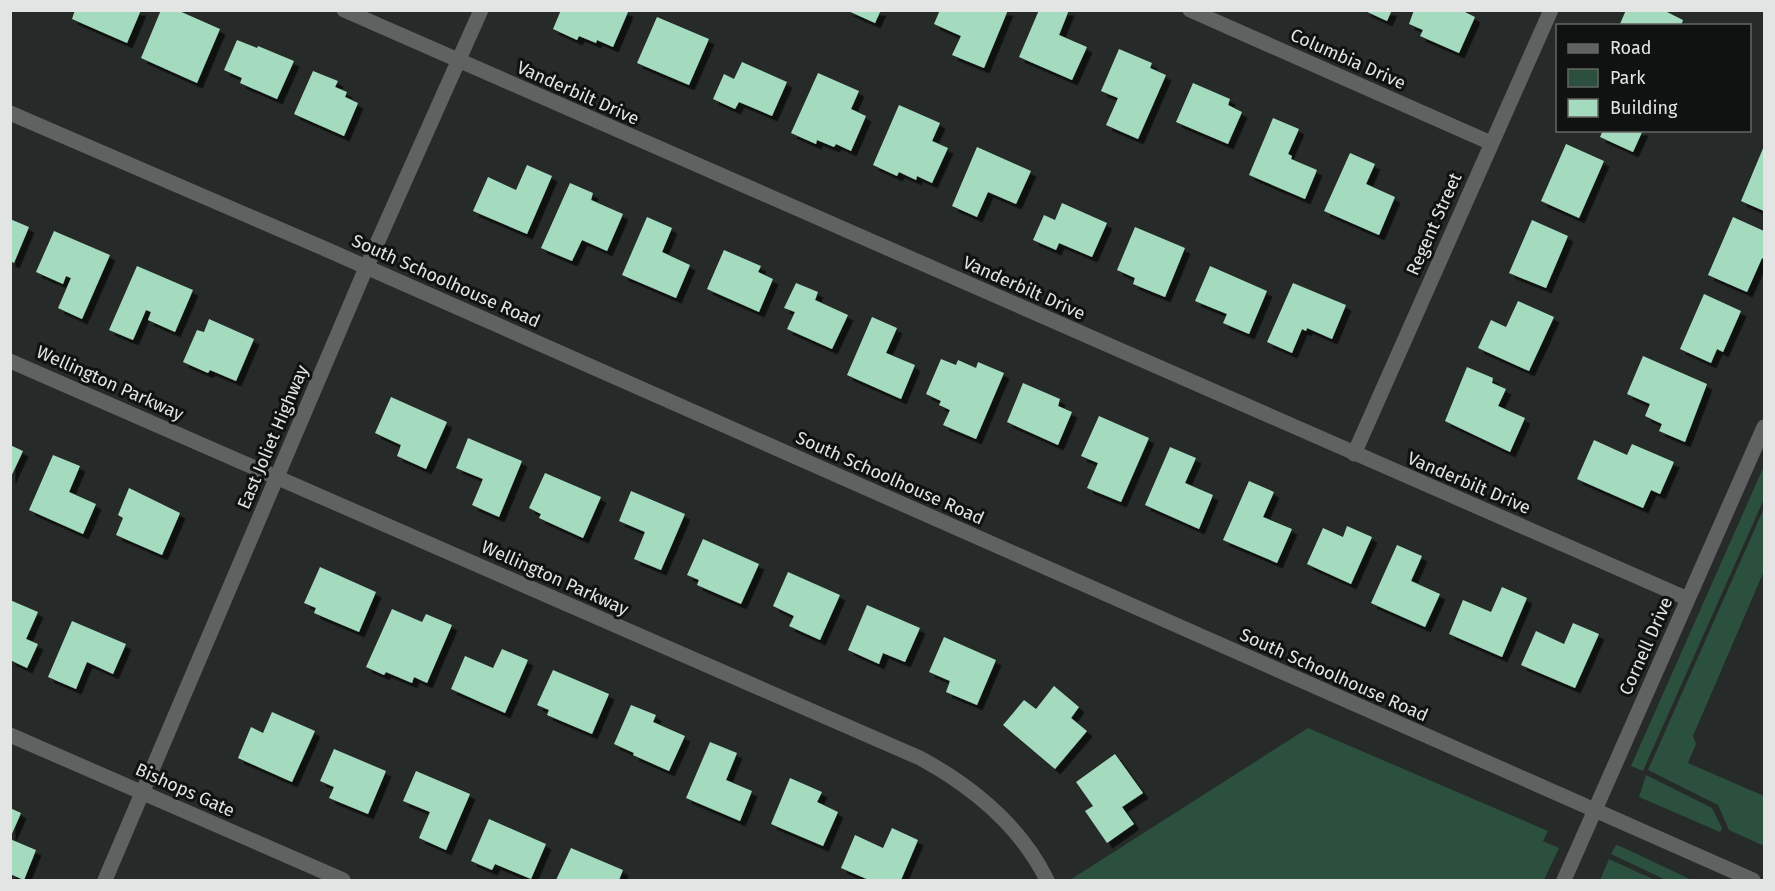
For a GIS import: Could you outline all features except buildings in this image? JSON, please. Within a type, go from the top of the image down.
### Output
[{"type":"street","name":"Vanderbilt Drive","points":[[345,10],[1688,599]]},
{"type":"street","name":"East Joliet Highway","points":[[105,880],[366,268],[481,10]]},
{"type":"street","name":"Columbia Drive","points":[[1190,10],[1491,143]]},
{"type":"street","name":"Regent Street","points":[[1354,454],[1551,10]]},
{"type":"street","name":"South Schoolhouse Road","points":[[10,113],[1753,880]]},
{"type":"street","name":"Wellington Parkway","points":[[10,361],[920,758],[976,793],[1003,817],[1026,845],[1047,880]]},
{"type":"street","name":"Cornell Drive","points":[[1564,880],[1764,427]]},
{"type":"street","name":"Bishops Gate","points":[[10,735],[343,880]]},
{"type":"green space","points":[[1764,466],[1764,499],[1643,771],[1631,766]]},
{"type":"green space","points":[[1764,508],[1764,571],[1693,736],[1696,744],[1688,763],[1764,796],[1764,846],[1729,830],[1718,805],[1648,770]]},
{"type":"green space","points":[[1308,728],[1548,831],[1543,841],[1559,848],[1544,880],[1070,880]]},
{"type":"green space","points":[[1646,775],[1712,808],[1722,828],[1720,832],[1639,797]]},
{"type":"green space","points":[[1616,845],[1692,880],[1666,880],[1611,854]]},
{"type":"green space","points":[[1609,859],[1655,880],[1600,880]]}]
